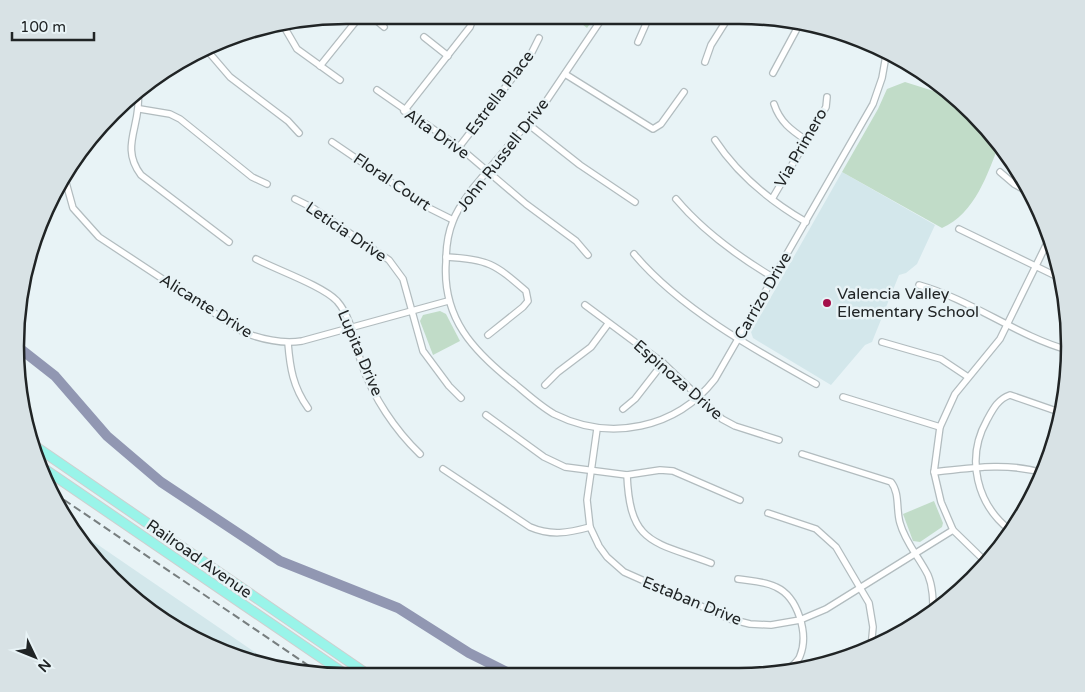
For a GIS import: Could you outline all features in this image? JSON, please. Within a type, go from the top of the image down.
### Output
[{"type":"main road","name":"Railroad Avenue","points":[[41,450],[358,668]]},
{"type":"main road","name":"Railroad Avenue","points":[[50,472],[336,668]]},
{"type":"street","points":[[320,66],[354,24]]},
{"type":"street","points":[[380,24],[384,27]]},
{"type":"street","points":[[404,110],[471,24]]},
{"type":"street","name":"John Russell Drive","points":[[552,413],[503,375],[474,348],[461,330],[448,302],[445,277],[446,257],[453,220],[473,188],[528,124],[598,24]]},
{"type":"street","points":[[638,42],[646,24]]},
{"type":"street","points":[[705,62],[711,45],[724,24]]},
{"type":"street","points":[[774,74],[797,29]]},
{"type":"street","points":[[286,30],[297,49],[340,80]]},
{"type":"street","points":[[424,37],[448,56]]},
{"type":"street","name":"Estrella Place","points":[[459,147],[531,54],[539,38]]},
{"type":"street","points":[[210,54],[230,77],[288,121],[299,133]]},
{"type":"street","name":"Carrizo Drive","points":[[552,413],[597,429],[617,429],[647,424],[681,410],[699,397],[715,379],[740,338],[873,104],[882,78],[885,59]]},
{"type":"street","points":[[565,74],[654,129],[661,124],[684,92]]},
{"type":"street","name":"Alta Drive","points":[[377,90],[459,147],[526,204],[576,241],[588,255]]},
{"type":"street","name":"Via Primero","points":[[772,199],[826,107],[827,97]]},
{"type":"street","points":[[139,100],[140,109],[130,146],[135,167],[141,175],[229,242]]},
{"type":"street","points":[[774,104],[781,120],[806,140]]},
{"type":"street","points":[[140,109],[170,114],[180,119],[252,177],[267,184]]},
{"type":"street","points":[[528,124],[580,165],[635,202]]},
{"type":"street","points":[[715,140],[741,173],[772,199],[806,222]]},
{"type":"street","name":"Floral Court","points":[[332,142],[429,208],[453,220]]},
{"type":"street","points":[[1000,172],[1019,186]]},
{"type":"street","name":"Alicante Drive","points":[[67,185],[73,208],[100,237],[243,332],[264,341],[288,343],[351,330],[448,302]]},
{"type":"street","name":"Leticia Drive","points":[[295,199],[313,208],[389,260],[403,279],[423,351],[449,386],[461,398]]},
{"type":"street","points":[[676,199],[689,214],[747,261],[774,278]]},
{"type":"street","points":[[959,229],[1053,274]]},
{"type":"street","points":[[981,558],[953,530],[941,502],[934,472],[940,427],[946,411],[968,377],[995,347],[1045,247]]},
{"type":"street","points":[[634,254],[646,268],[688,303],[740,338],[816,384]]},
{"type":"street","points":[[446,257],[475,259],[490,263],[526,291],[528,301],[523,307],[488,335]]},
{"type":"street","name":"Lupita Drive","points":[[256,259],[336,300],[342,308],[351,330],[370,386],[400,430],[420,454]]},
{"type":"street","points":[[919,285],[943,292],[1046,343],[1061,348]]},
{"type":"street","name":"Espinoza Drive","points":[[586,305],[608,324],[662,362],[722,419],[735,426],[779,440]]},
{"type":"street","points":[[545,385],[558,372],[591,347],[608,324]]},
{"type":"street","points":[[882,342],[941,359],[968,377]]},
{"type":"street","points":[[288,343],[290,372],[298,394],[308,408]]},
{"type":"street","points":[[623,409],[635,399],[662,362]]},
{"type":"street","points":[[1006,527],[989,508],[981,494],[976,468],[976,450],[981,430],[1002,398],[1010,395],[1055,410]]},
{"type":"street","points":[[843,396],[940,427]]},
{"type":"street","points":[[486,415],[544,457],[566,466],[627,475],[660,470],[673,471],[740,500]]},
{"type":"street","name":"Estaban Drive","points":[[597,429],[587,500],[590,527],[607,557],[624,572],[701,607],[750,624],[771,625],[800,620],[826,609],[914,552],[953,530]]},
{"type":"street","points":[[802,454],[891,482],[895,487],[900,523],[928,576],[932,590],[933,604]]},
{"type":"street","points":[[934,472],[1014,467],[1036,472]]},
{"type":"street","points":[[443,469],[530,527],[544,532],[572,532],[590,527]]},
{"type":"street","points":[[627,475],[630,512],[637,526],[647,537],[656,543],[712,563]]},
{"type":"street","points":[[768,514],[816,529],[836,547],[869,603],[872,615],[871,640]]},
{"type":"street","points":[[738,579],[764,582],[778,587],[788,595],[795,606],[800,620],[804,640],[800,657],[794,663]]},
{"type":"shaded area","name":"Valencia Valley Elementary School","points":[[842,172],[935,225],[917,264],[906,273],[899,275],[872,342],[865,345],[831,385],[753,338],[751,332]]},
{"type":"shaded area","points":[[86,537],[261,656],[223,644],[203,635],[167,614],[118,574]]},
{"type":"green space","points":[[582,24],[590,24],[587,28]]},
{"type":"green space","points":[[905,82],[938,92],[967,118],[996,152],[985,179],[972,203],[953,222],[942,228],[842,172],[878,109],[887,89]]},
{"type":"green space","points":[[440,311],[446,314],[460,341],[433,355],[420,321],[423,315]]},
{"type":"green space","points":[[934,501],[943,523],[942,527],[920,542],[913,541],[903,514]]},
{"type":"waterway","points":[[24,352],[55,376],[107,436],[161,482],[280,561],[398,608],[469,653],[499,668]]},
{"type":"railway","points":[[62,499],[309,666]]},
{"type":"place","name":"Valencia Valley Elementary School","points":[[827,303]]}]
